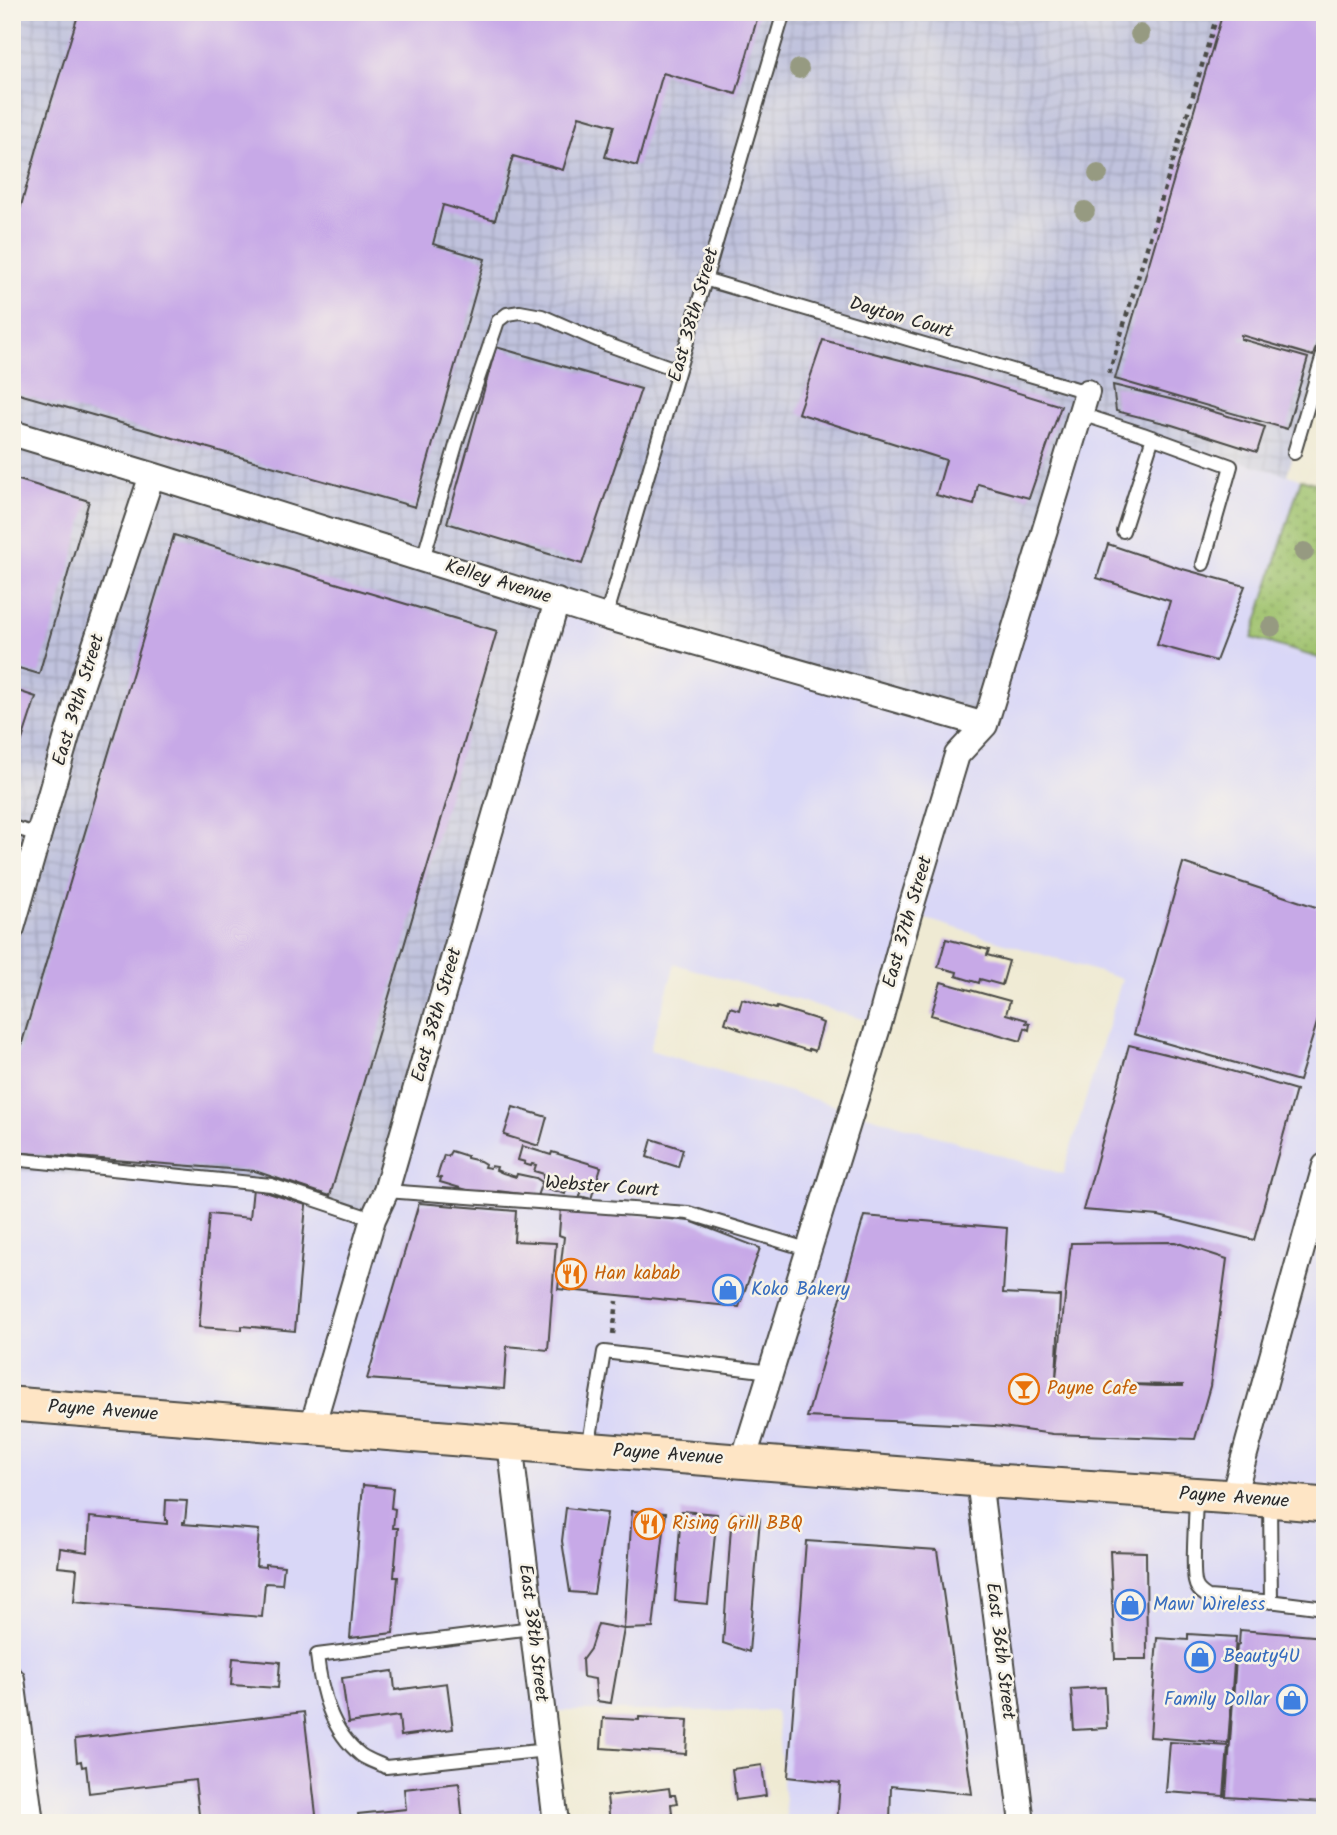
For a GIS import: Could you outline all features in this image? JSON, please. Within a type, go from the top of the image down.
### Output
[{"type":"street","name":"East 37th Street","points":[[743,1461],[879,1024],[957,755],[985,724],[1084,403]]},
{"type":"street","name":"Kelley Avenue","points":[[12,433],[606,617],[985,724]]},
{"type":"street","name":"East 39th Street","points":[[12,928],[81,687],[152,475]]},
{"type":"street","name":"East 38th Street","points":[[312,1427],[373,1219],[386,1191],[557,601]]},
{"type":"street","points":[[1233,1497],[1310,1236],[1325,1166]]},
{"type":"street","name":"Payne Avenue","points":[[12,1404],[1325,1505]]},
{"type":"street","name":"East 38th Street","points":[[510,1443],[556,1823]]},
{"type":"street","name":"East 36th Street","points":[[979,1480],[1022,1823]]},
{"type":"street","points":[[12,1679],[31,1823]]},
{"type":"lane","name":"East 38th Street","points":[[606,617],[784,12]]},
{"type":"lane","name":"Dayton Court","points":[[704,279],[1084,403],[1153,437],[1231,466],[1203,564]]},
{"type":"lane","points":[[423,559],[457,438],[499,321],[507,314],[520,312],[542,316],[606,344],[678,370]]},
{"type":"lane","points":[[1294,453],[1325,348]]},
{"type":"lane","points":[[1123,531],[1153,437]]},
{"type":"lane","points":[[12,827],[39,835]]},
{"type":"lane","points":[[12,1159],[271,1185],[373,1219]]},
{"type":"lane","name":"Webster Court","points":[[386,1191],[688,1213],[810,1250]]},
{"type":"lane","points":[[588,1449],[604,1352],[771,1372]]},
{"type":"lane","points":[[1196,1494],[1195,1585],[1201,1592],[1208,1597],[1325,1608]]},
{"type":"lane","points":[[1269,1500],[1271,1602]]},
{"type":"lane","points":[[532,1628],[317,1656],[320,1684],[339,1732],[362,1756],[386,1767],[548,1751]]},
{"type":"path","points":[[1109,374],[1218,12]]},
{"type":"path","points":[[611,1353],[617,1301]]},
{"type":"shaded area","points":[[12,12],[1325,12],[1325,348],[1287,475],[1081,414],[985,725],[557,601],[373,1219],[336,1207],[333,1215],[250,1189],[12,1170]]},
{"type":"shaded area","points":[[1081,414],[1325,486],[1325,1823],[787,1823],[776,1711],[543,1711],[556,1823],[31,1823],[12,1692],[12,1159],[557,601]],"holes":[[[910,914],[1122,979],[1063,1174],[650,1050],[675,964],[879,1024]]]},
{"type":"green space","points":[[1301,479],[1325,486],[1325,660],[1252,638]]},
{"type":"building","points":[[79,12],[759,12],[736,94],[663,73],[637,166],[605,157],[614,126],[579,116],[563,170],[513,156],[495,220],[443,205],[433,244],[485,259],[415,507],[12,392],[12,283],[18,265],[12,264],[12,238]]},
{"type":"building","points":[[1223,12],[1325,12],[1325,318],[1313,356],[1241,335],[1241,339],[1308,358],[1287,429],[1115,379]]},
{"type":"building","points":[[823,340],[970,378],[1061,406],[1029,498],[978,484],[974,505],[936,495],[946,460],[798,413]]},
{"type":"building","points":[[496,347],[641,389],[582,564],[447,523]]},
{"type":"building","points":[[1113,385],[1265,427],[1257,452],[1172,425],[1116,411]]},
{"type":"building","points":[[12,478],[89,501],[39,674],[12,666]]},
{"type":"building","points":[[174,535],[497,631],[330,1196],[255,1171],[12,1152],[12,1076]]},
{"type":"building","points":[[1108,544],[1179,568],[1245,586],[1216,661],[1157,645],[1170,601],[1097,578]]},
{"type":"building","points":[[12,689],[36,697],[13,768],[12,768]]},
{"type":"building","points":[[1183,863],[1325,910],[1325,997],[1299,1081],[1134,1034]]},
{"type":"building","points":[[946,939],[989,950],[987,955],[1009,961],[1002,985],[980,979],[979,983],[956,976],[957,972],[938,967]]},
{"type":"building","points":[[941,982],[1010,1001],[1006,1014],[1027,1020],[1026,1023],[1030,1024],[1029,1030],[1025,1028],[1021,1041],[931,1015]]},
{"type":"building","points":[[742,999],[819,1020],[823,1023],[815,1051],[725,1023],[730,1007],[739,1010]]},
{"type":"building","points":[[1129,1045],[1296,1090],[1254,1240],[1159,1216],[1083,1210]]},
{"type":"building","points":[[513,1107],[547,1117],[539,1146],[504,1135]]},
{"type":"building","points":[[652,1139],[683,1149],[678,1167],[647,1157]]},
{"type":"building","points":[[522,1146],[601,1167],[591,1199],[580,1196],[582,1190],[567,1186],[565,1194],[546,1188],[548,1180],[543,1178],[544,1174],[534,1171],[536,1165],[531,1166],[518,1160]]},
{"type":"building","points":[[451,1151],[480,1161],[485,1164],[484,1167],[497,1167],[496,1170],[516,1177],[517,1174],[536,1178],[542,1182],[537,1196],[498,1191],[477,1193],[440,1182],[441,1178],[437,1177],[444,1155],[448,1156]]},
{"type":"building","points":[[253,1188],[306,1205],[295,1331],[242,1326],[242,1330],[199,1327],[209,1214],[250,1218]]},
{"type":"building","points":[[419,1203],[516,1211],[514,1241],[556,1243],[548,1350],[507,1346],[504,1389],[367,1379]]},
{"type":"building","points":[[561,1208],[690,1221],[760,1248],[739,1307],[558,1289],[564,1237],[559,1235]]},
{"type":"building","points":[[864,1216],[1007,1228],[1003,1293],[1060,1296],[1056,1378],[1071,1243],[1175,1242],[1227,1259],[1210,1386],[1195,1439],[1053,1434],[995,1426],[807,1417]],"holes":[[[1118,1384],[1183,1385],[1155,1386]]]},
{"type":"building","points":[[363,1485],[393,1488],[393,1528],[398,1528],[394,1577],[398,1577],[393,1633],[350,1638]]},
{"type":"building","points":[[166,1500],[187,1501],[183,1524],[259,1530],[256,1566],[284,1566],[282,1584],[265,1583],[262,1617],[74,1602],[77,1569],[58,1567],[60,1548],[88,1552],[90,1517],[167,1524]]},
{"type":"building","points":[[566,1508],[607,1513],[594,1594],[570,1592],[562,1541]]},
{"type":"building","points":[[632,1511],[666,1513],[653,1628],[624,1629]]},
{"type":"building","points":[[681,1511],[717,1514],[708,1604],[675,1601]]},
{"type":"building","points":[[732,1512],[760,1518],[749,1652],[723,1643]]},
{"type":"building","points":[[806,1541],[937,1550],[972,1794],[891,1786],[890,1823],[837,1823],[840,1783],[788,1777]]},
{"type":"building","name":"Mawi Wireless","points":[[1110,1551],[1146,1552],[1147,1659],[1115,1659]]},
{"type":"building","points":[[598,1624],[624,1629],[611,1703],[597,1701],[595,1679],[583,1677],[582,1660],[590,1649]]},
{"type":"building","points":[[1240,1630],[1325,1637],[1325,1803],[1226,1797]]},
{"type":"building","points":[[1188,1634],[1236,1637],[1228,1743],[1150,1737],[1157,1638],[1188,1640]]},
{"type":"building","points":[[233,1658],[280,1662],[278,1688],[231,1685]]},
{"type":"building","points":[[393,1671],[395,1690],[447,1683],[453,1729],[401,1736],[399,1716],[348,1723],[342,1678]]},
{"type":"building","points":[[1105,1687],[1107,1728],[1074,1730],[1071,1689]]},
{"type":"building","points":[[304,1712],[317,1823],[200,1823],[195,1780],[89,1793],[86,1766],[82,1767],[81,1761],[77,1762],[75,1739]]},
{"type":"building","points":[[639,1717],[688,1720],[686,1754],[601,1748],[603,1718],[639,1720]]},
{"type":"building","points":[[1170,1742],[1228,1746],[1224,1796],[1166,1792]]},
{"type":"building","points":[[762,1765],[766,1796],[736,1800],[732,1769]]},
{"type":"building","points":[[459,1783],[463,1823],[359,1823],[358,1814],[406,1809],[404,1789]]},
{"type":"building","points":[[669,1788],[670,1795],[675,1795],[677,1803],[671,1804],[673,1823],[610,1823],[607,1796]]},
{"type":"place","name":"Han kabab","points":[[571,1274]]},
{"type":"place","name":"Koko Bakery","points":[[728,1290]]},
{"type":"place","name":"Payne Cafe","points":[[1024,1389]]},
{"type":"place","name":"Rising Grill BBQ","points":[[649,1524]]},
{"type":"place","name":"Mawi Wireless","points":[[1130,1605]]},
{"type":"place","name":"Beauty4U","points":[[1200,1657]]},
{"type":"place","name":"Family Dollar","points":[[1292,1700]]}]
